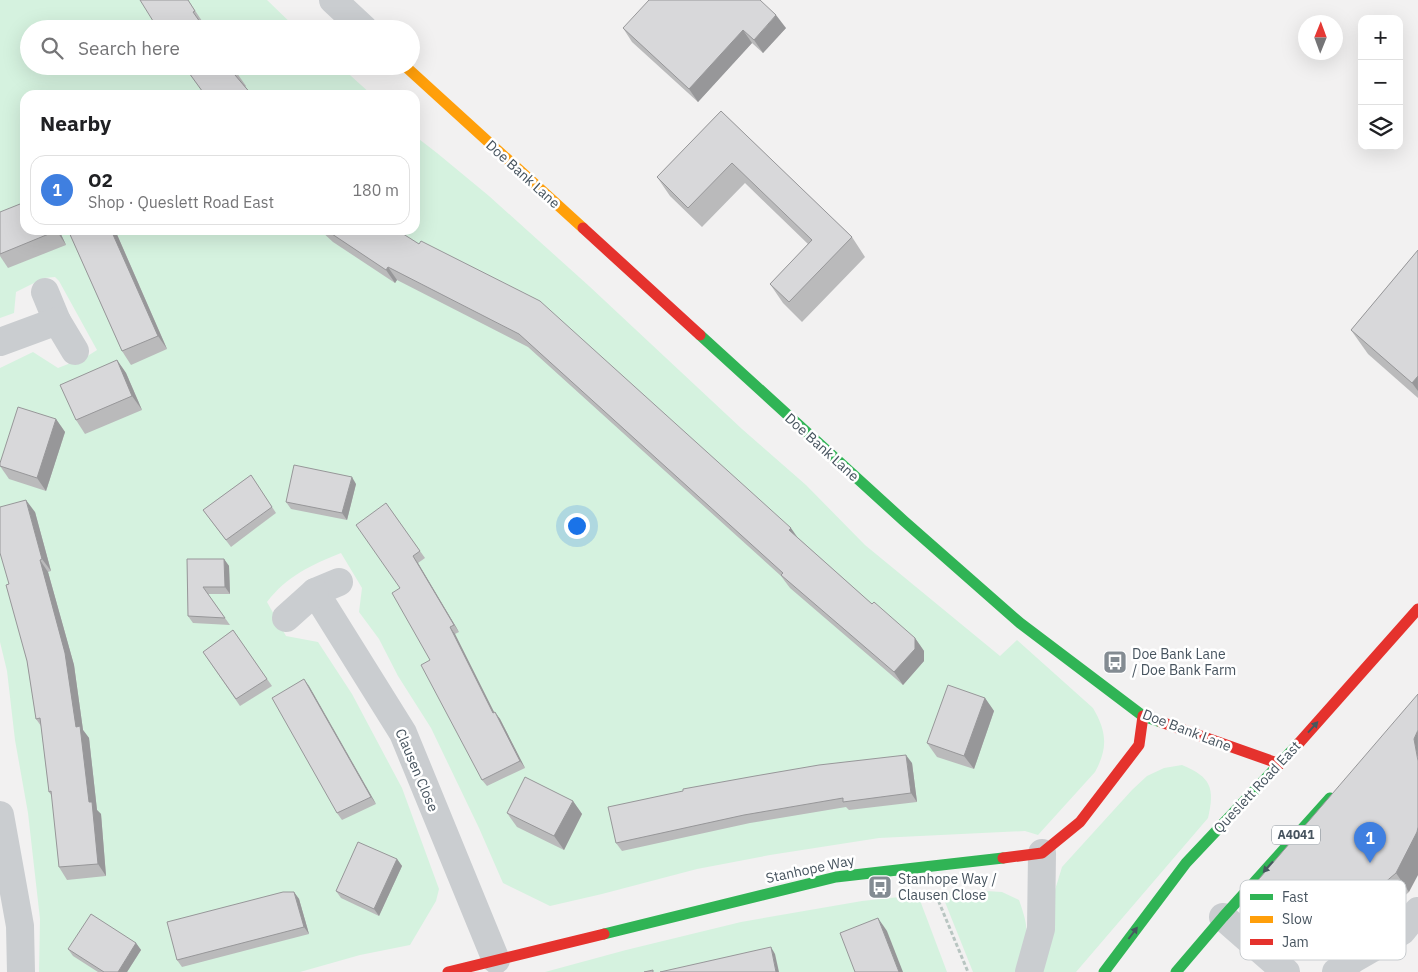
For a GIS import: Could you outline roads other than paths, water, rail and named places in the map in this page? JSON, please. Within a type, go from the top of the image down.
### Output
[{"type":"main road","name":"Doe Bank Lane","points":[[415,75],[904,521],[1020,622],[1143,716],[1280,764]]},
{"type":"main road","name":"Queslett Road East","points":[[1104,972],[1186,863],[1280,764],[1418,608]]},
{"type":"main road","points":[[1042,853],[1080,822],[1139,745],[1143,716]]},
{"type":"main road","name":"A4041","points":[[1256,880],[1340,787]]},
{"type":"main road","name":"Stanhope Way","points":[[448,972],[836,877],[1042,853]]},
{"type":"main road","name":"A4041","points":[[1176,972],[1240,898]]},
{"type":"street","points":[[332,0],[354,20]]},
{"type":"street","points":[[45,292],[57,321],[74,351]]},
{"type":"street","points":[[0,342],[57,321]]},
{"type":"street","name":"Clausen Close","points":[[286,618],[328,587],[403,733],[496,960]]},
{"type":"street","points":[[0,815],[20,926],[21,972]]},
{"type":"street","points":[[1029,972],[1041,929],[1042,853]]},
{"type":"street","points":[[1406,925],[1418,911]]},
{"type":"street","points":[[1223,917],[1240,932]]},
{"type":"street","points":[[1272,960],[1286,972]]},
{"type":"street","points":[[1336,972],[1352,960]]},
{"type":"place","name":"Doe Bank Lane / Doe Bank Farm","points":[[1115,662]]},
{"type":"place","name":"O2","points":[[1370,863]]},
{"type":"place","name":"Stanhope Way / Clausen Close","points":[[880,887]]}]
